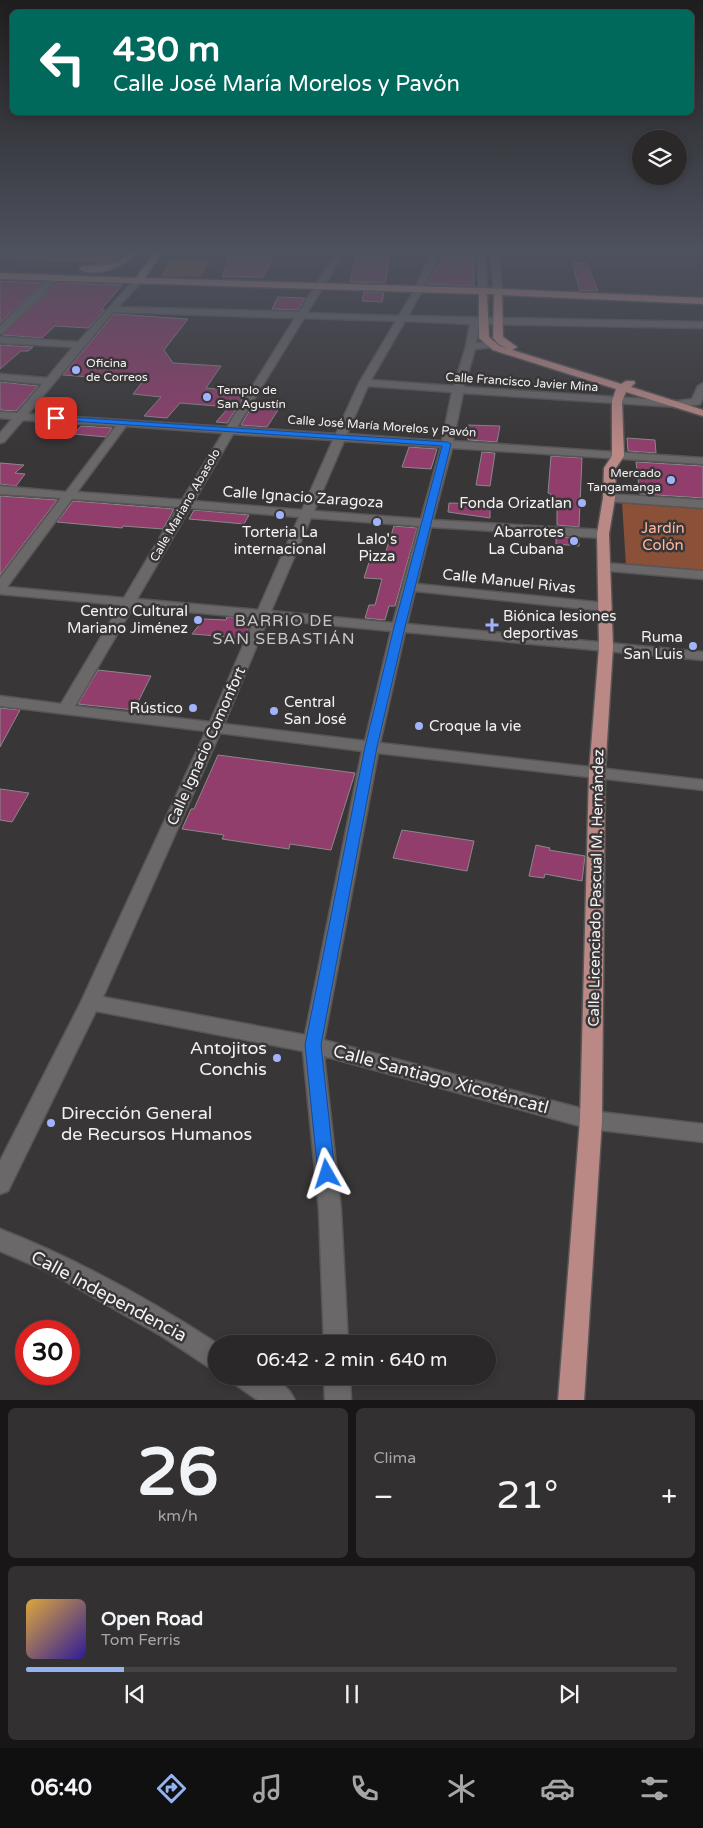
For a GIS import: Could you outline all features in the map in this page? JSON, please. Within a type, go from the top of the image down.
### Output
[{"type":"main road","points":[[481,318],[480,325],[484,338],[490,345],[626,386],[703,413]]},
{"type":"main road","points":[[498,318],[498,338],[503,343],[525,355]]},
{"type":"main road","points":[[480,325],[498,333]]},
{"type":"main road","points":[[626,386],[699,403]]},
{"type":"main road","name":"Calle Licenciado Pascual M. Hernández","points":[[571,1400],[591,1120],[597,773],[606,647],[603,534],[609,498],[610,468],[618,456],[617,401],[626,386]]},
{"type":"street","points":[[0,331],[13,318]]},
{"type":"street","points":[[0,440],[103,318]]},
{"type":"street","name":"Calle Mariano Abasolo","points":[[66,708],[185,504],[301,318]]},
{"type":"street","points":[[378,318],[480,325],[498,322],[703,325]]},
{"type":"street","name":"Calle Ignacio Comonfort","points":[[0,1184],[91,1002],[215,728],[339,437],[364,383],[400,319]]},
{"type":"street","points":[[336,1335],[330,1210],[313,1045],[371,747],[399,627],[447,444],[458,390],[471,346],[480,325]]},
{"type":"street","points":[[0,340],[81,345]]},
{"type":"street","points":[[471,346],[503,343]]},
{"type":"street","points":[[0,377],[49,381]]},
{"type":"street","name":"Calle Francisco Javier Mina","points":[[364,383],[617,401],[678,404],[699,403]]},
{"type":"street","points":[[699,403],[703,386]]},
{"type":"street","name":"Calle José María Morelos y Pavón","points":[[0,415],[703,461]]},
{"type":"street","points":[[124,422],[0,589],[263,616],[703,656]]},
{"type":"street","name":"Calle Ignacio Zaragoza","points":[[0,490],[427,523],[603,534]]},
{"type":"street","points":[[609,498],[703,504]]},
{"type":"street","points":[[604,568],[703,575]]},
{"type":"street","name":"Calle Manuel Rivas","points":[[410,587],[605,607]]},
{"type":"street","points":[[0,701],[371,747],[703,785]]},
{"type":"street","name":"Calle Santiago Xicoténcatl","points":[[91,1002],[313,1045],[591,1120],[703,1133]]},
{"type":"street","name":"Calle Independencia","points":[[0,1240],[57,1264],[169,1326],[208,1352]]},
{"type":"street","points":[[259,1385],[282,1400]]},
{"type":"street","points":[[337,1385],[338,1400]]},
{"type":"green space","name":"Jardín Colón","points":[[622,502],[703,507],[703,571],[626,566]]},
{"type":"building","points":[[20,318],[97,318],[88,328],[55,326],[42,338],[2,335]]},
{"type":"building","points":[[110,318],[188,319],[164,350],[173,363],[221,366],[206,388],[247,392],[227,423],[216,422],[229,407],[180,403],[167,418],[144,416],[161,397],[133,394],[143,381],[63,375]]},
{"type":"building","points":[[0,345],[33,347],[28,351],[21,351],[0,369]]},
{"type":"building","points":[[0,382],[38,386],[16,411],[0,410]]},
{"type":"building","points":[[251,408],[278,410],[267,427],[241,425]]},
{"type":"building","points":[[468,425],[500,426],[497,442],[468,440]]},
{"type":"building","points":[[81,426],[112,428],[106,437],[74,434]]},
{"type":"building","points":[[627,438],[655,440],[656,453],[628,451]]},
{"type":"building","points":[[409,447],[437,449],[431,469],[402,467]]},
{"type":"building","points":[[482,452],[495,453],[490,486],[476,485]]},
{"type":"building","points":[[551,456],[582,458],[579,527],[557,525],[557,500],[551,499],[551,494],[548,493]]},
{"type":"building","name":"Mercado Tangamanga","points":[[636,462],[703,466],[703,498],[640,494]]},
{"type":"building","points":[[0,463],[24,465],[15,473],[25,474],[16,486],[0,484]]},
{"type":"building","points":[[0,496],[57,500],[0,575]]},
{"type":"building","points":[[73,501],[174,509],[163,529],[123,526],[122,528],[57,522]]},
{"type":"building","points":[[449,503],[490,504],[490,518],[448,512]]},
{"type":"building","points":[[194,510],[249,515],[244,524],[189,519]]},
{"type":"building","points":[[394,526],[417,528],[395,606],[389,606],[385,620],[365,618],[369,605],[375,605],[382,579],[364,578],[371,556],[384,557]]},
{"type":"building","points":[[556,537],[579,538],[579,546],[556,544]]},
{"type":"building","points":[[227,617],[252,620],[244,638],[192,634],[204,619],[226,620]]},
{"type":"building","points":[[98,670],[151,676],[134,710],[78,704]]},
{"type":"building","points":[[0,708],[20,710],[0,747]]},
{"type":"building","points":[[218,755],[355,773],[331,850],[290,844],[289,849],[222,839],[224,835],[182,829],[191,809],[194,809]]},
{"type":"building","points":[[0,789],[29,793],[12,822],[0,820]]},
{"type":"building","points":[[402,830],[474,841],[467,871],[393,858]]},
{"type":"building","points":[[536,845],[550,848],[549,850],[585,856],[582,881],[545,874],[544,878],[529,876]]},
{"type":"place","name":"Oficina de Correos","points":[[76,370]]},
{"type":"place","name":"Templo de San Agustín","points":[[207,397]]},
{"type":"place","name":"Mercado Tangamanga","points":[[671,480]]},
{"type":"place","name":"Fonda Orizatlan","points":[[582,503]]},
{"type":"place","name":"Torteria La internacional","points":[[280,515]]},
{"type":"place","name":"Lalo's Pizza","points":[[377,522]]},
{"type":"place","name":"Abarrotes La Cubana","points":[[574,541]]},
{"type":"place","name":"Centro Cultural Mariano Jiménez","points":[[198,620]]},
{"type":"place","name":"Biónica lesiones deportivas","points":[[492,625]]},
{"type":"place","name":"Ruma San Luis","points":[[693,646]]},
{"type":"place","name":"Rústico","points":[[193,708]]},
{"type":"place","name":"Central San José","points":[[274,711]]},
{"type":"place","name":"Croque la vie","points":[[419,726]]},
{"type":"place","name":"Antojitos Conchis","points":[[277,1058]]},
{"type":"place","name":"Dirección General de Recursos Humanos","points":[[51,1123]]},
{"type":"district","name":"BARRIO DE SAN SEBASTIÁN","points":[[284,630]]},
{"type":"route","points":[[56,418],[447,444],[399,627],[371,747],[313,1045],[327,1174]]}]
